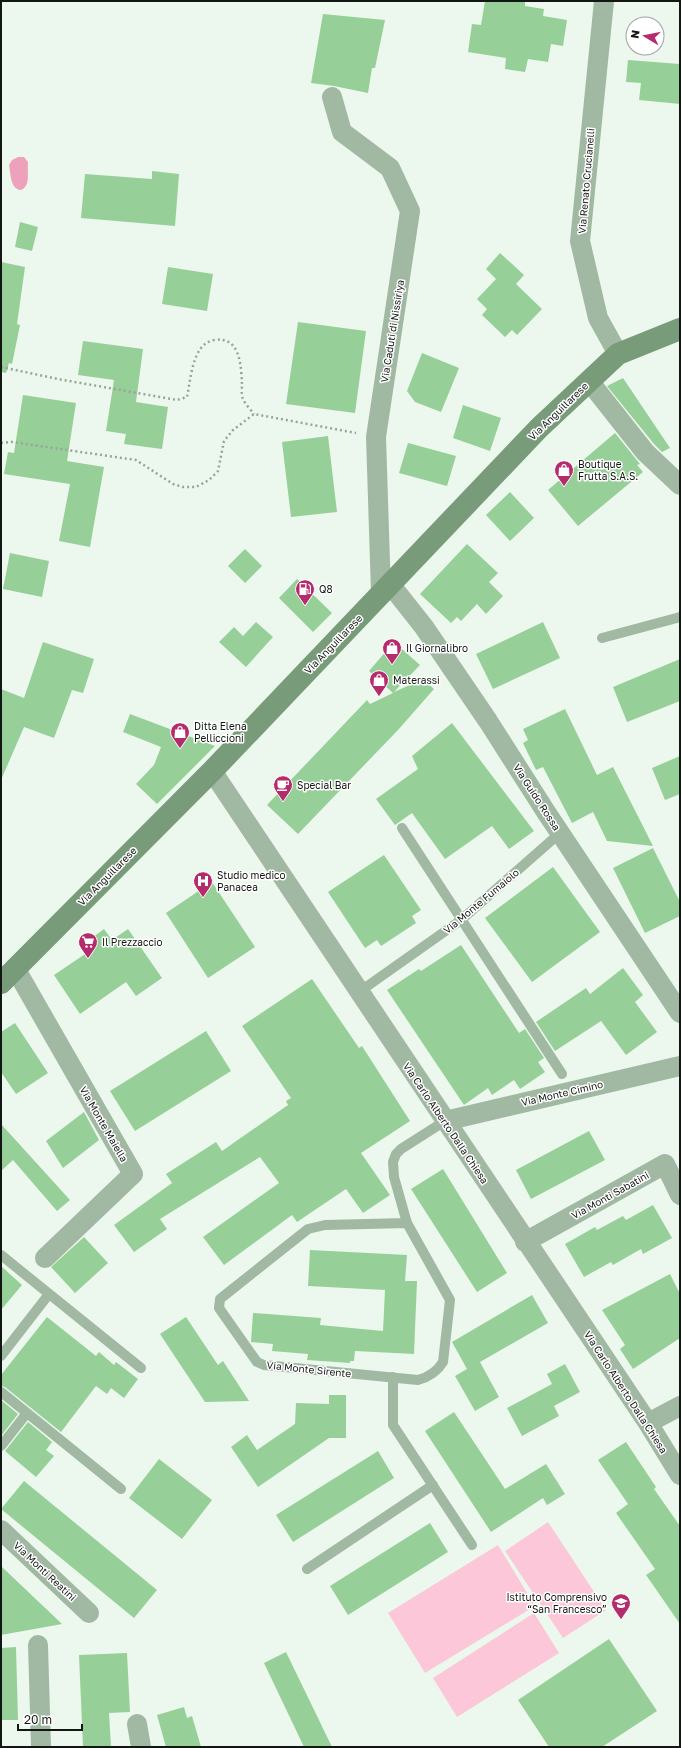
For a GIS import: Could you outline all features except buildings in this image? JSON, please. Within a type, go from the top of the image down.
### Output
[{"type":"main road","name":"Via Anguillarese","points":[[8,976],[212,770],[539,428],[618,354],[680,329]]},
{"type":"street","name":"Via Renato Crucianelli","points":[[604,1],[580,241],[598,318],[618,354]]},
{"type":"street","name":"Via Caduti di Nissiriya","points":[[332,97],[342,132],[390,168],[410,211],[376,437],[386,589]]},
{"type":"street","points":[[589,381],[645,452],[680,485]]},
{"type":"street","name":"Via Guido Rossa","points":[[386,589],[424,627],[680,1013]]},
{"type":"street","name":"Via Carlo Alberto Dalla Chiesa","points":[[212,770],[648,1423],[680,1475]]},
{"type":"street","name":"Via Monte Maiella","points":[[8,976],[133,1174],[45,1258]]},
{"type":"street","name":"Via Monte Cimino","points":[[445,1120],[680,1066]]},
{"type":"street","name":"Via Monti Sabatini","points":[[526,1242],[665,1164],[680,1195]]},
{"type":"street","points":[[648,1423],[680,1406]]},
{"type":"street","name":"Via Monti Reatini","points":[[1,1530],[89,1613]]},
{"type":"street","points":[[38,1645],[41,1747]]},
{"type":"street","points":[[137,1724],[142,1747]]},
{"type":"lane","points":[[602,638],[680,617]]},
{"type":"lane","points":[[402,828],[562,1074]]},
{"type":"lane","name":"Via Monte Fumaiolo","points":[[359,992],[461,920],[560,833]]},
{"type":"lane","name":"Via Monte Sirente","points":[[407,1223],[325,1225],[308,1229],[220,1299],[219,1308],[261,1364],[418,1380],[427,1378],[438,1370],[443,1362],[451,1304],[407,1223],[394,1177],[393,1162],[396,1154],[445,1120]]},
{"type":"lane","points":[[1,1255],[141,1368]]},
{"type":"lane","points":[[1,1356],[49,1294]]},
{"type":"lane","points":[[393,1378],[393,1425],[472,1544]]},
{"type":"lane","points":[[1,1392],[121,1489]]},
{"type":"lane","points":[[1,1446],[27,1413]]},
{"type":"lane","points":[[307,1570],[433,1485]]},
{"type":"path","points":[[1,367],[58,379],[177,400],[187,397],[196,358],[201,345],[207,341],[221,339],[230,342],[237,351],[242,372],[243,399],[254,414],[376,437]]},
{"type":"path","points":[[1,442],[12,442],[136,460],[173,484],[182,487],[196,487],[209,480],[218,471],[224,441],[233,430],[254,414]]},
{"type":"shaded area","points":[[18,157],[24,157],[28,162],[27,182],[21,190],[17,189],[13,184],[9,165],[12,160]]},
{"type":"shaded area","points":[[548,1522],[606,1610],[563,1638],[505,1551]]},
{"type":"shaded area","points":[[498,1545],[535,1606],[425,1673],[388,1613]]},
{"type":"shaded area","points":[[534,1613],[559,1653],[457,1717],[433,1678]]},
{"type":"place","name":"Boutique Frutta S.A.S.","points":[[564,487]]},
{"type":"place","name":"Q8","points":[[305,606]]},
{"type":"place","name":"Il Giornalibro","points":[[392,665]]},
{"type":"place","name":"Materassi","points":[[379,697]]},
{"type":"place","name":"Ditta Elena Pelliccioni","points":[[180,749]]},
{"type":"place","name":"Special Bar","points":[[283,802]]},
{"type":"place","name":"Studio medico Panacea","points":[[203,898]]},
{"type":"place","name":"Il Prezzaccio","points":[[88,959]]},
{"type":"place","name":"Istituto Comprensivo “San Francesco”","points":[[621,1620]]}]
